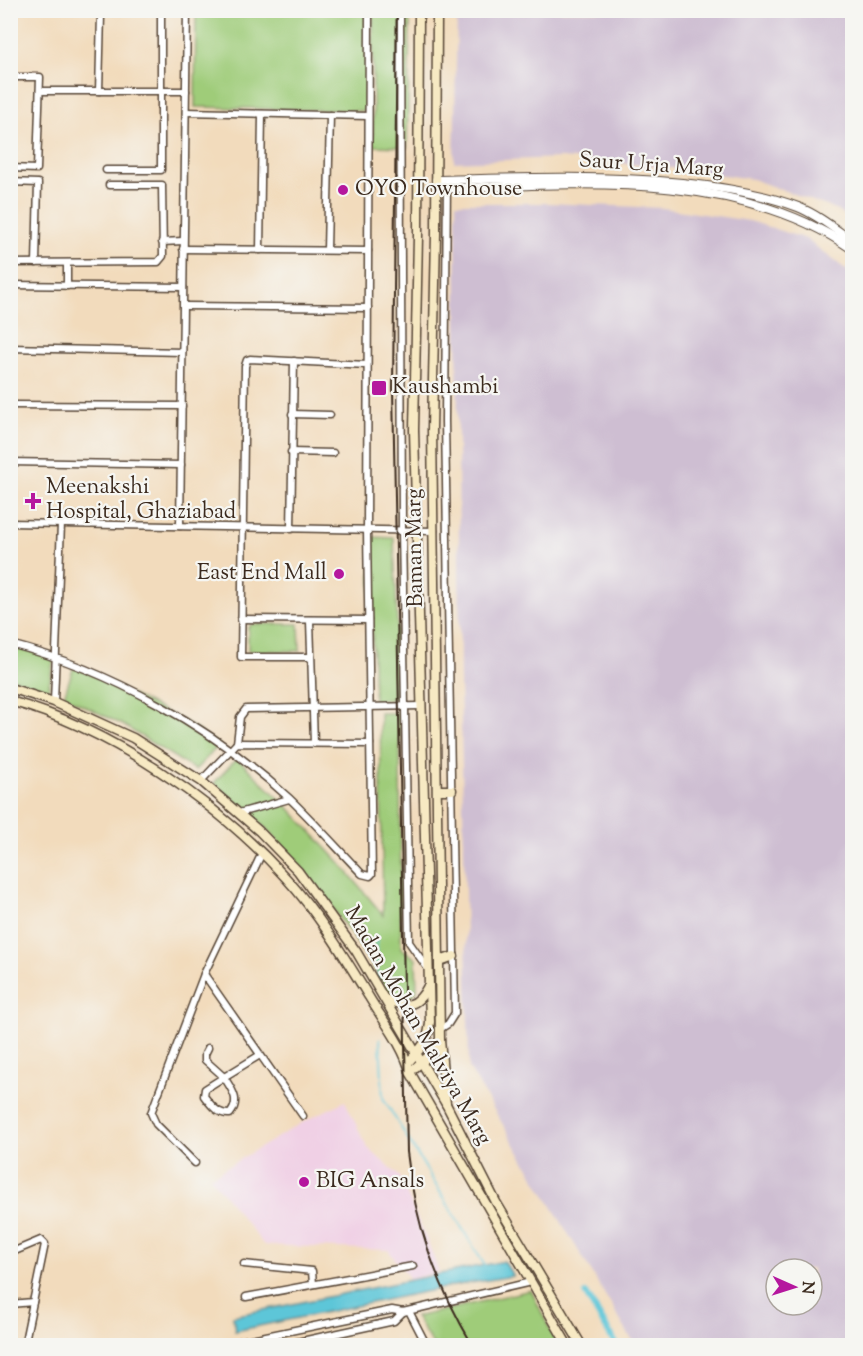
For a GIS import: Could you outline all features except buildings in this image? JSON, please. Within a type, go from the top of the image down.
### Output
[{"type":"main road","name":"Baman Marg","points":[[408,1063],[424,1046],[429,1036],[414,430],[419,10]]},
{"type":"main road","name":"Baman Marg","points":[[437,10],[432,429],[440,1040],[446,1104]]},
{"type":"main road","points":[[417,302],[434,303]]},
{"type":"main road","points":[[417,321],[434,321]]},
{"type":"main road","name":"Madan Mohan Malviya Marg","points":[[10,688],[54,702],[133,738],[201,781],[239,813],[298,871],[330,913],[384,999],[446,1104],[496,1202],[582,1346]]},
{"type":"main road","name":"Madan Mohan Malviya Marg","points":[[10,701],[77,725],[140,760],[218,815],[288,879],[347,961],[408,1063],[410,1072],[568,1345]]},
{"type":"main road","points":[[422,734],[437,734]]},
{"type":"main road","points":[[140,760],[147,747]]},
{"type":"main road","points":[[423,764],[437,747]]},
{"type":"main road","points":[[438,790],[452,790]]},
{"type":"main road","points":[[440,961],[454,956]]},
{"type":"main road","points":[[384,999],[398,1004],[412,1004],[423,997],[429,985]]},
{"type":"main road","points":[[410,1072],[431,1054],[440,1040]]},
{"type":"street","points":[[99,91],[101,15],[104,10]]},
{"type":"street","points":[[106,170],[161,170],[161,10]]},
{"type":"street","points":[[180,526],[187,10]]},
{"type":"street","points":[[10,644],[57,658],[144,696],[207,733],[289,799],[362,874],[370,876],[373,871],[367,530],[369,10]]},
{"type":"street","points":[[400,10],[402,531],[409,942],[428,969]]},
{"type":"street","points":[[10,77],[40,77],[37,169],[10,168]]},
{"type":"street","points":[[40,91],[186,91]]},
{"type":"street","points":[[186,112],[368,116]]},
{"type":"street","points":[[260,250],[262,114]]},
{"type":"street","points":[[327,250],[330,115]]},
{"type":"street","name":"Saur Urja Marg","points":[[447,184],[610,178],[710,186],[757,195],[800,208],[852,241]]},
{"type":"street","points":[[10,182],[38,183],[36,263]]},
{"type":"street","name":"Saur Urja Marg","points":[[435,184],[608,185],[708,194],[746,200],[761,205],[810,224],[836,237],[852,249]]},
{"type":"street","points":[[440,1029],[448,1024],[455,1013],[445,421],[447,184]]},
{"type":"street","points":[[10,263],[156,264],[163,256],[162,185],[109,185]]},
{"type":"street","points":[[162,242],[260,250],[368,251]]},
{"type":"street","points":[[67,286],[68,264]]},
{"type":"street","points":[[10,285],[183,287]]},
{"type":"street","points":[[184,306],[368,308]]},
{"type":"street","points":[[10,348],[183,352]]},
{"type":"street","points":[[311,657],[241,657],[245,363],[250,359],[368,365]]},
{"type":"street","points":[[291,528],[294,361]]},
{"type":"street","points":[[10,405],[182,406]]},
{"type":"street","points":[[292,414],[330,414]]},
{"type":"street","points":[[291,452],[333,453]]},
{"type":"street","points":[[10,462],[181,465]]},
{"type":"street","points":[[10,523],[434,531]]},
{"type":"street","points":[[54,702],[61,524]]},
{"type":"street","points":[[241,619],[368,620]]},
{"type":"street","points":[[310,621],[314,743]]},
{"type":"street","points":[[201,781],[237,743],[240,717],[246,709],[421,706]]},
{"type":"street","points":[[237,743],[370,744]]},
{"type":"street","points":[[239,813],[289,799]]},
{"type":"street","points":[[195,1162],[156,1124],[151,1113],[204,974],[262,853]]},
{"type":"street","points":[[204,974],[303,1116]]},
{"type":"street","points":[[208,1048],[205,1060],[224,1077],[235,1098],[236,1107],[230,1114],[225,1115],[214,1109],[204,1096],[205,1089],[224,1077],[260,1055]]},
{"type":"street","points":[[10,1253],[41,1240],[45,1244],[24,1346]]},
{"type":"street","points":[[244,1264],[312,1271],[313,1284]]},
{"type":"street","points":[[246,1297],[413,1266]]},
{"type":"street","points":[[217,1346],[392,1310],[406,1312],[531,1282]]},
{"type":"street","points":[[10,1304],[33,1302]]},
{"type":"street","points":[[279,1346],[394,1321],[406,1312]]},
{"type":"street","points":[[406,1312],[427,1346]]},
{"type":"shaded area","points":[[457,11],[852,11],[852,221],[835,209],[752,179],[664,167],[561,158],[454,162]]},
{"type":"shaded area","points":[[456,203],[547,203],[663,208],[750,221],[806,239],[852,274],[852,1345],[635,1345],[469,1068],[460,677]]},
{"type":"shaded area","points":[[345,1101],[367,1147],[399,1176],[439,1272],[410,1279],[388,1250],[264,1245],[210,1177],[305,1121]]},
{"type":"green space","points":[[365,10],[368,15],[367,111],[195,107],[196,11]]},
{"type":"green space","points":[[373,11],[406,11],[410,23],[407,147],[373,146]]},
{"type":"green space","points":[[370,537],[394,538],[400,699],[374,700]]},
{"type":"green space","points":[[252,624],[299,624],[300,651],[248,651],[248,628]]},
{"type":"green space","points":[[10,644],[54,658],[48,690],[11,678]]},
{"type":"green space","points":[[74,666],[184,721],[219,745],[195,770],[123,725],[64,696]]},
{"type":"green space","points":[[380,713],[400,713],[401,948],[416,959],[417,991],[410,997],[401,999],[390,994],[351,934],[311,879],[270,832],[214,783],[237,758],[291,810],[341,864],[383,915]]},
{"type":"green space","points":[[531,1290],[557,1345],[433,1345],[415,1317]]},
{"type":"water","points":[[504,1261],[513,1276],[458,1285],[235,1331],[233,1316]]},
{"type":"waterway","points":[[376,936],[378,981]]},
{"type":"waterway","points":[[380,1039],[383,1098],[485,1266]]},
{"type":"waterway","points":[[586,1294],[617,1346]]},
{"type":"railway","points":[[397,10],[393,388],[407,1152],[415,1204],[429,1253],[448,1299],[473,1346]]},
{"type":"place","name":"OYO Townhouse","points":[[343,190]]},
{"type":"place","name":"Kaushambi","points":[[379,388]]},
{"type":"place","name":"Meenakshi Hospital, Ghaziabad","points":[[33,501]]},
{"type":"place","name":"East End Mall","points":[[339,574]]},
{"type":"place","name":"BIG Ansals","points":[[304,1182]]}]
